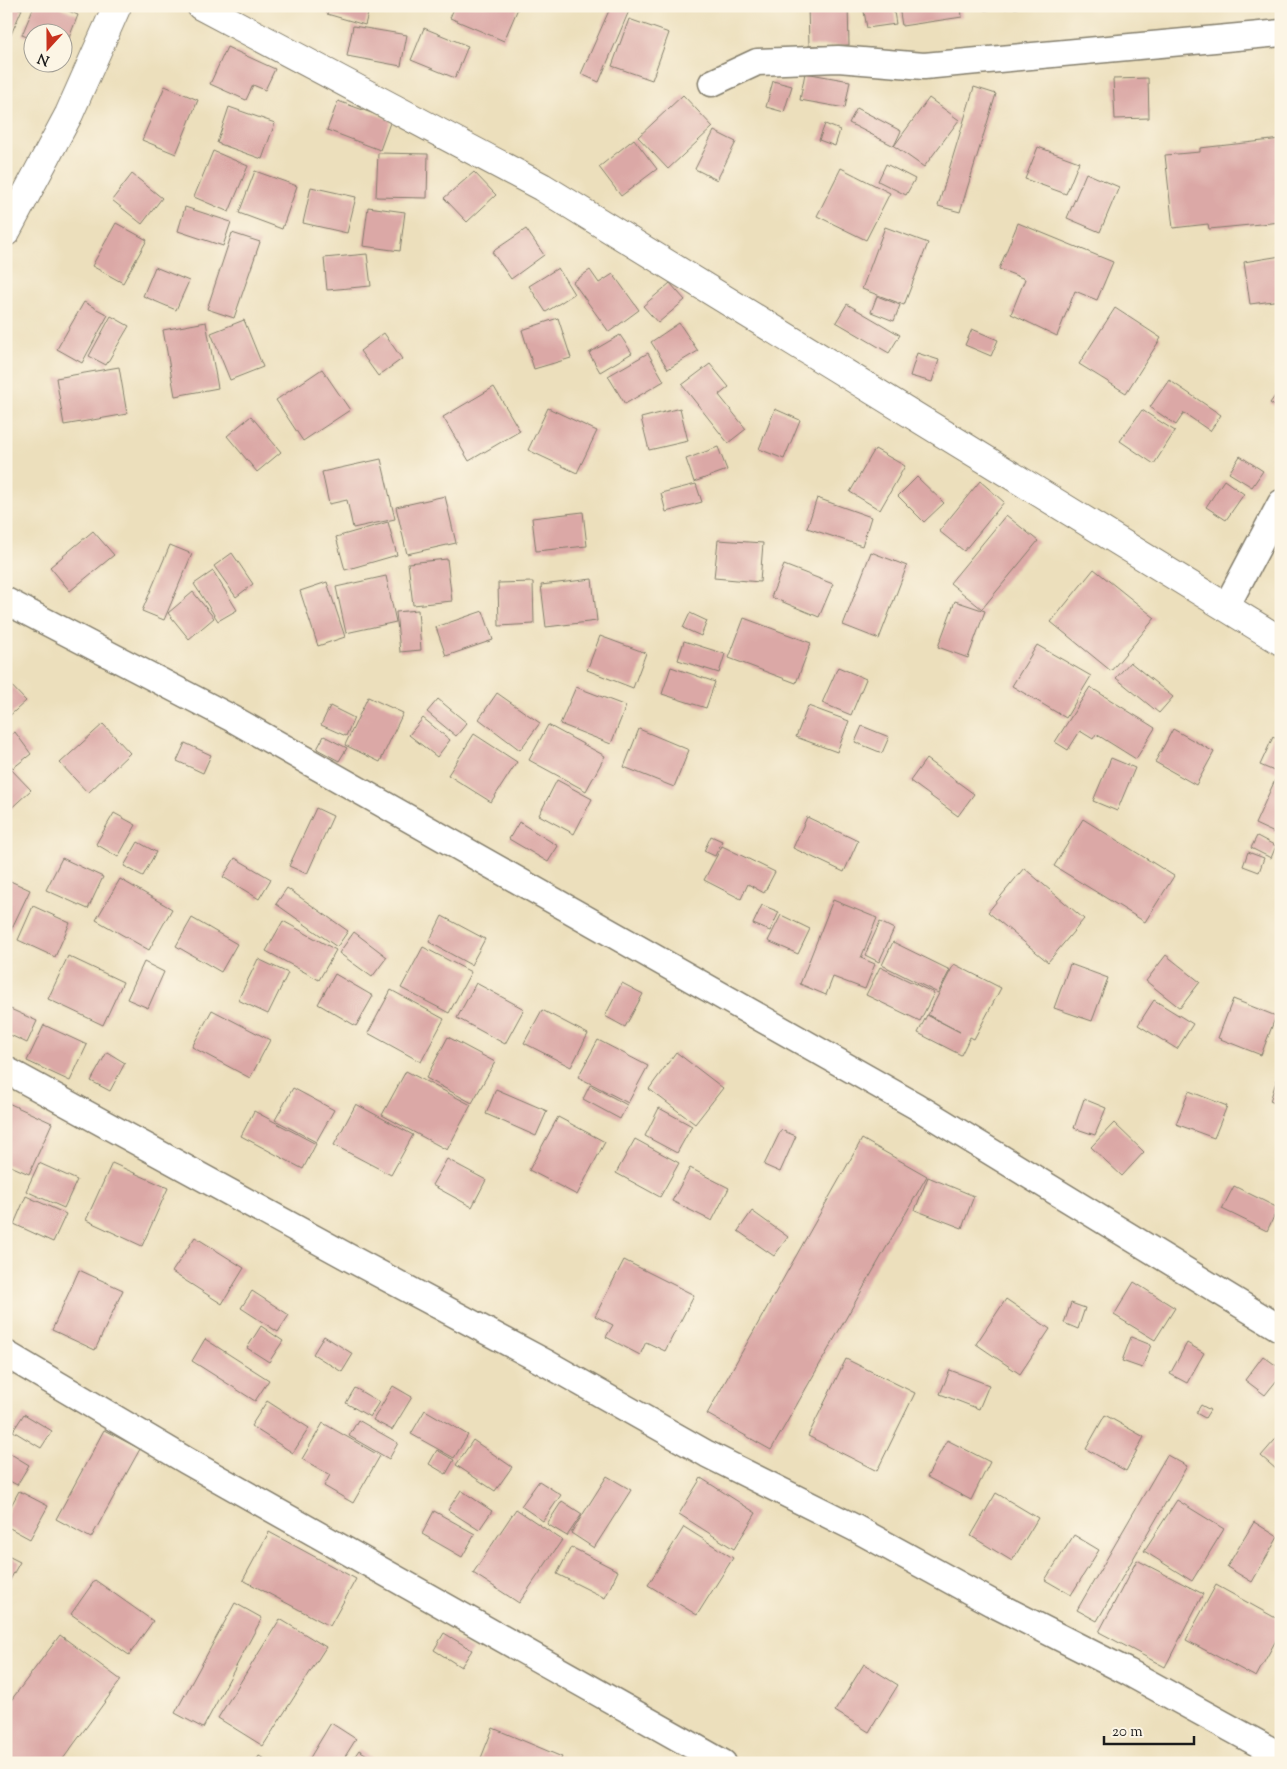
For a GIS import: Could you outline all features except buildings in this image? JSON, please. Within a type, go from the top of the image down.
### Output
[{"type":"street","points":[[6,232],[69,114],[117,6]]},
{"type":"street","points":[[201,6],[542,187],[1281,641]]},
{"type":"street","points":[[712,83],[757,62],[838,60],[924,66],[1281,33]]},
{"type":"street","points":[[1226,607],[1281,503]]},
{"type":"street","points":[[6,601],[236,720],[916,1106],[1281,1329]]},
{"type":"street","points":[[6,1070],[348,1258],[548,1364],[707,1454],[855,1528],[992,1603],[1128,1672],[1281,1756]]},
{"type":"street","points":[[6,1354],[196,1465],[723,1763]]}]
